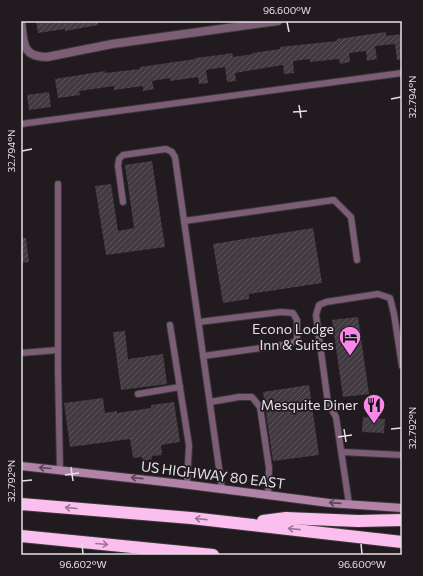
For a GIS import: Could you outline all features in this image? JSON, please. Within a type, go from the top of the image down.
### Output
[{"type":"highway","points":[[21,504],[239,523],[402,542]]},
{"type":"highway","points":[[239,523],[286,518],[402,520]]},
{"type":"highway","points":[[21,536],[213,555]]},
{"type":"highway","points":[[128,546],[154,555]]},
{"type":"main road","name":"US HIGHWAY 80 EAST","points":[[21,466],[187,484],[330,503],[402,508]]},
{"type":"street","points":[[21,21],[25,46],[32,55],[37,57],[47,57],[112,44],[278,21]]},
{"type":"lane","points":[[21,124],[402,73]]},
{"type":"lane","points":[[123,202],[118,166],[119,159],[123,155],[166,149],[172,152],[175,157],[222,489]]},
{"type":"lane","points":[[58,184],[60,470]]},
{"type":"lane","points":[[184,221],[334,200],[351,217],[357,260]]},
{"type":"lane","points":[[350,504],[336,417],[328,403],[316,315],[319,305],[326,302],[378,294],[390,298],[402,366]]},
{"type":"lane","points":[[199,322],[282,312],[293,313],[297,320],[297,340],[290,344],[203,356]]},
{"type":"lane","points":[[170,325],[189,445],[187,484]]},
{"type":"lane","points":[[21,353],[58,350]]},
{"type":"lane","points":[[138,394],[180,387]]},
{"type":"lane","points":[[210,402],[238,397],[252,397],[260,407],[269,468],[268,495]]},
{"type":"lane","points":[[342,452],[402,455]]},
{"type":"building","points":[[36,21],[98,21],[98,25],[65,31],[65,29],[38,33]]},
{"type":"building","points":[[386,32],[386,36],[402,34],[402,60],[397,60],[395,44],[375,46],[377,59],[367,61],[366,51],[349,53],[350,62],[340,64],[339,59],[310,62],[310,59],[293,61],[294,73],[284,74],[283,65],[235,73],[236,81],[227,82],[225,67],[206,70],[208,83],[199,84],[198,77],[170,81],[170,78],[152,81],[154,89],[143,91],[143,86],[114,90],[114,86],[79,91],[80,95],[58,98],[55,79],[105,71],[105,73],[140,69],[140,67],[232,53],[233,57],[280,49],[280,47],[337,41],[337,39]]},
{"type":"building","points":[[49,92],[51,107],[29,110],[27,95]]},
{"type":"building","points":[[152,161],[165,247],[106,255],[95,186],[111,184],[118,231],[134,228],[125,165]]},
{"type":"building","points":[[313,228],[322,283],[249,294],[249,299],[223,303],[213,244]]},
{"type":"building","points":[[21,238],[26,238],[29,262],[21,263]]},
{"type":"building","name":"Econo Lodge Inn & Suites","points":[[358,317],[369,394],[343,397],[332,320]]},
{"type":"building","points":[[125,331],[128,359],[163,354],[167,384],[121,390],[113,332]]},
{"type":"building","points":[[309,385],[319,455],[273,461],[263,392]]},
{"type":"building","points":[[103,398],[105,413],[117,411],[117,413],[151,408],[151,405],[174,402],[180,442],[161,445],[162,455],[152,456],[152,459],[143,461],[142,457],[133,458],[130,439],[70,447],[64,403]]},
{"type":"building","name":"Mesquite Diner","points":[[363,417],[385,419],[384,433],[362,432]]},
{"type":"place","name":"Econo Lodge Inn & Suites","points":[[350,356]]},
{"type":"place","name":"Mesquite Diner","points":[[374,424]]}]
